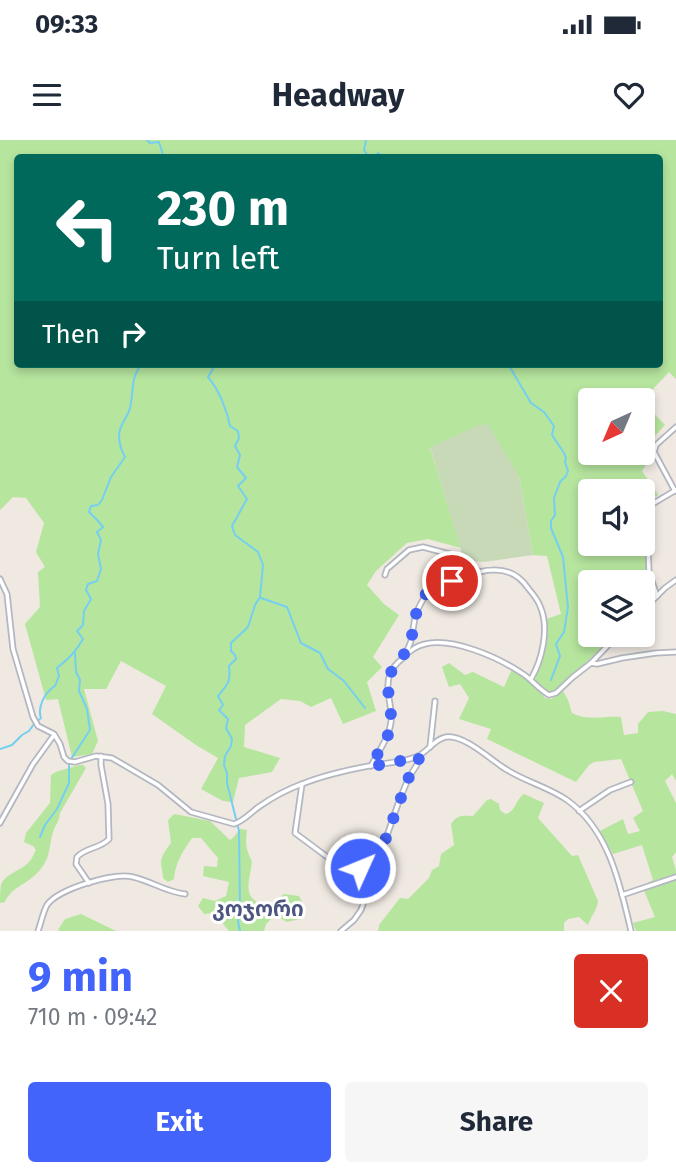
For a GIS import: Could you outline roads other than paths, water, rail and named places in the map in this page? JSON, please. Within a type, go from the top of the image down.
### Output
[{"type":"street","points":[[657,596],[649,572],[644,516],[649,506],[676,490],[654,452],[656,445],[676,427]]},
{"type":"street","points":[[385,575],[387,569],[403,554],[423,547],[453,555],[463,570],[482,572]]},
{"type":"street","points":[[371,766],[389,733],[389,675],[410,646],[416,614],[433,583],[452,581],[491,570],[512,572],[525,584],[540,604],[544,616],[544,632],[536,670],[531,679]]},
{"type":"street","points":[[0,579],[7,594],[13,649],[33,717],[38,726],[54,734],[66,760],[75,762],[101,756],[112,758],[158,785],[191,812],[234,824],[302,784],[418,756],[440,739],[448,736],[457,738],[512,773],[568,800],[579,811],[596,830],[609,856],[631,931]]},
{"type":"street","points":[[657,596],[676,580]]},
{"type":"street","points":[[399,661],[415,647],[447,643],[514,667],[546,694],[552,695],[606,647]]},
{"type":"street","points":[[591,663],[676,652]]},
{"type":"street","points":[[430,747],[435,701]]},
{"type":"street","points":[[0,823],[33,764],[54,734]]},
{"type":"street","points":[[89,883],[76,864],[77,857],[85,850],[99,847],[109,839],[108,804],[101,756]]},
{"type":"street","points":[[341,931],[360,911],[408,779],[418,763],[418,756]]},
{"type":"street","points":[[579,811],[610,790],[631,782]]},
{"type":"street","points":[[302,784],[295,833],[334,862],[358,869],[377,862]]},
{"type":"street","points":[[38,931],[46,907],[52,900],[64,892],[89,883],[129,876],[185,894]]},
{"type":"street","points":[[622,895],[676,877]]},
{"type":"waterway","points":[[147,140],[150,143],[159,142],[163,154]]},
{"type":"waterway","points":[[366,140],[364,150],[366,154]]},
{"type":"waterway","points":[[0,749],[12,745],[41,718],[43,700],[55,686],[59,676],[57,668],[72,655],[83,639],[77,631],[83,625],[84,611],[91,599],[86,590],[88,584],[97,581],[101,569],[98,554],[101,540],[97,532],[103,527],[89,512],[91,506],[98,505],[102,500],[111,477],[125,457],[119,431],[130,408],[139,368]]},
{"type":"waterway","points":[[213,368],[208,377],[222,400],[230,426],[238,431],[239,438],[235,446],[240,455],[237,467],[246,478],[238,486],[247,499],[232,526],[235,535],[258,552],[263,565],[260,597],[248,627],[231,643],[231,651],[236,659],[229,666],[228,682],[218,696],[223,705],[219,710],[228,719],[226,728],[232,739],[224,765],[239,831],[240,931]]},
{"type":"waterway","points":[[510,368],[531,403],[544,412],[554,426],[552,435],[564,453],[568,471],[554,498],[555,515],[551,521],[551,528],[563,557],[568,607],[564,632],[556,644],[560,656],[551,680]]},
{"type":"waterway","points":[[261,598],[287,607],[301,643],[320,653],[328,669],[344,681],[365,708]]},
{"type":"waterway","points":[[40,837],[69,783],[71,759],[90,730],[87,709],[79,691],[80,680],[76,672],[75,653]]},
{"type":"district","name":"კოჯორი","points":[[258,909]]}]
